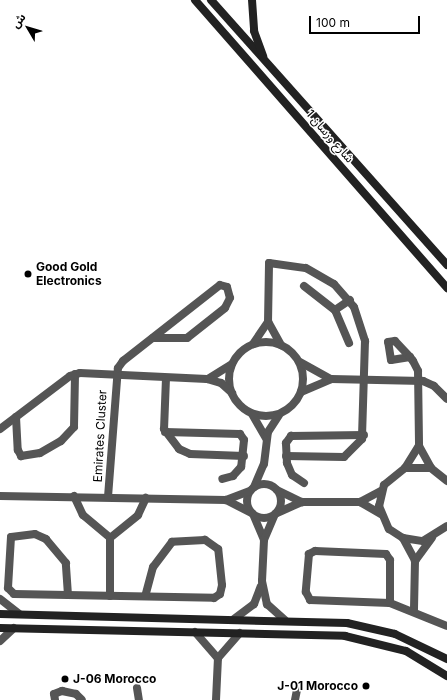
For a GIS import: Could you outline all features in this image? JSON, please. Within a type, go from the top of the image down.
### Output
[{"type":"street","name":"شارع ورسان 1","points":[[195,0],[447,288]]},
{"type":"street","name":"شارع ورسان 1","points":[[211,0],[447,265]]},
{"type":"street","points":[[252,0],[254,31],[264,61]]},
{"type":"street","points":[[286,456],[344,457],[353,452],[364,435],[366,380],[364,332],[350,300],[316,272],[269,263],[268,322],[281,345],[300,362],[332,379]]},
{"type":"street","points":[[115,376],[123,361],[220,285],[227,287],[230,298],[225,308],[187,338],[153,338]]},
{"type":"street","points":[[304,286],[336,310],[349,344]]},
{"type":"street","points":[[336,310],[350,300]]},
{"type":"street","points":[[207,379],[233,362],[252,345],[268,322]]},
{"type":"street","points":[[252,345],[281,345]]},
{"type":"street","points":[[410,357],[419,382],[419,446],[431,468],[447,481]]},
{"type":"street","points":[[232,393],[229,378],[233,362]]},
{"type":"street","points":[[252,414],[279,414],[293,406],[302,392],[304,377],[300,362]]},
{"type":"street","points":[[0,429],[75,374]]},
{"type":"street","points":[[16,417],[18,450],[21,456],[40,453],[60,441],[74,427],[75,374]]},
{"type":"street","name":"Emirates Cluster","points":[[75,374],[207,379],[221,383],[232,393],[240,406],[252,414],[266,438]]},
{"type":"street","name":"Emirates Cluster","points":[[108,497],[115,376]]},
{"type":"street","points":[[166,378],[165,432],[187,454],[244,456]]},
{"type":"street","points":[[302,392],[332,379],[419,382],[434,386],[447,400]]},
{"type":"street","points":[[264,540],[247,504],[252,489],[264,464],[266,438],[279,414]]},
{"type":"street","points":[[165,432],[238,433],[244,440],[244,456],[238,472],[222,479]]},
{"type":"street","points":[[304,483],[289,470],[286,456],[287,441],[296,434],[364,435]]},
{"type":"street","points":[[405,468],[419,446]]},
{"type":"street","points":[[264,464],[281,501],[264,540],[262,582],[267,604],[285,620]]},
{"type":"street","points":[[253,514],[262,518],[276,514],[302,502],[360,502],[381,491],[392,475],[405,468],[431,468]]},
{"type":"street","points":[[252,489],[263,484],[275,488],[302,502]]},
{"type":"street","name":"Emirates Cluster","points":[[0,496],[74,496],[226,500],[252,489]]},
{"type":"street","points":[[380,514],[381,491]]},
{"type":"street","points":[[74,496],[83,515],[110,538],[110,596]]},
{"type":"street","points":[[110,538],[138,515],[146,498]]},
{"type":"street","name":"Emirates Cluster","points":[[226,500],[253,514]]},
{"type":"street","points":[[360,502],[380,514],[389,529],[403,538],[423,541],[433,537]]},
{"type":"street","points":[[415,561],[433,537],[447,526]]},
{"type":"street","points":[[68,595],[66,563],[46,539],[35,534],[11,537],[10,591],[68,595],[217,597],[222,585],[218,549],[206,540],[172,542],[153,566],[145,596]]},
{"type":"street","points":[[403,538],[415,561],[414,610]]},
{"type":"street","points":[[390,603],[390,560],[386,554],[315,551],[309,554],[306,592],[310,600],[390,603],[414,610],[447,626]]},
{"type":"street","points":[[234,619],[254,604],[262,582]]},
{"type":"street","points":[[0,599],[19,614]]},
{"type":"street","points":[[0,614],[330,621],[374,628],[410,640],[447,659]]},
{"type":"street","points":[[0,628],[240,633],[364,639],[419,657],[447,676]]},
{"type":"street","points":[[0,640],[14,628]]},
{"type":"street","points":[[195,632],[218,658]]},
{"type":"street","points":[[216,700],[218,658],[240,633]]},
{"type":"street","points":[[137,688],[139,700]]},
{"type":"street","points":[[295,700],[297,690]]},
{"type":"street","points":[[55,700],[54,694],[62,691],[76,694],[82,700]]},
{"type":"place","name":"Good Gold Electronics","points":[[28,274]]},
{"type":"place","name":"J-06 Morocco","points":[[65,679]]},
{"type":"place","name":"J-01 Morocco","points":[[366,686]]}]
